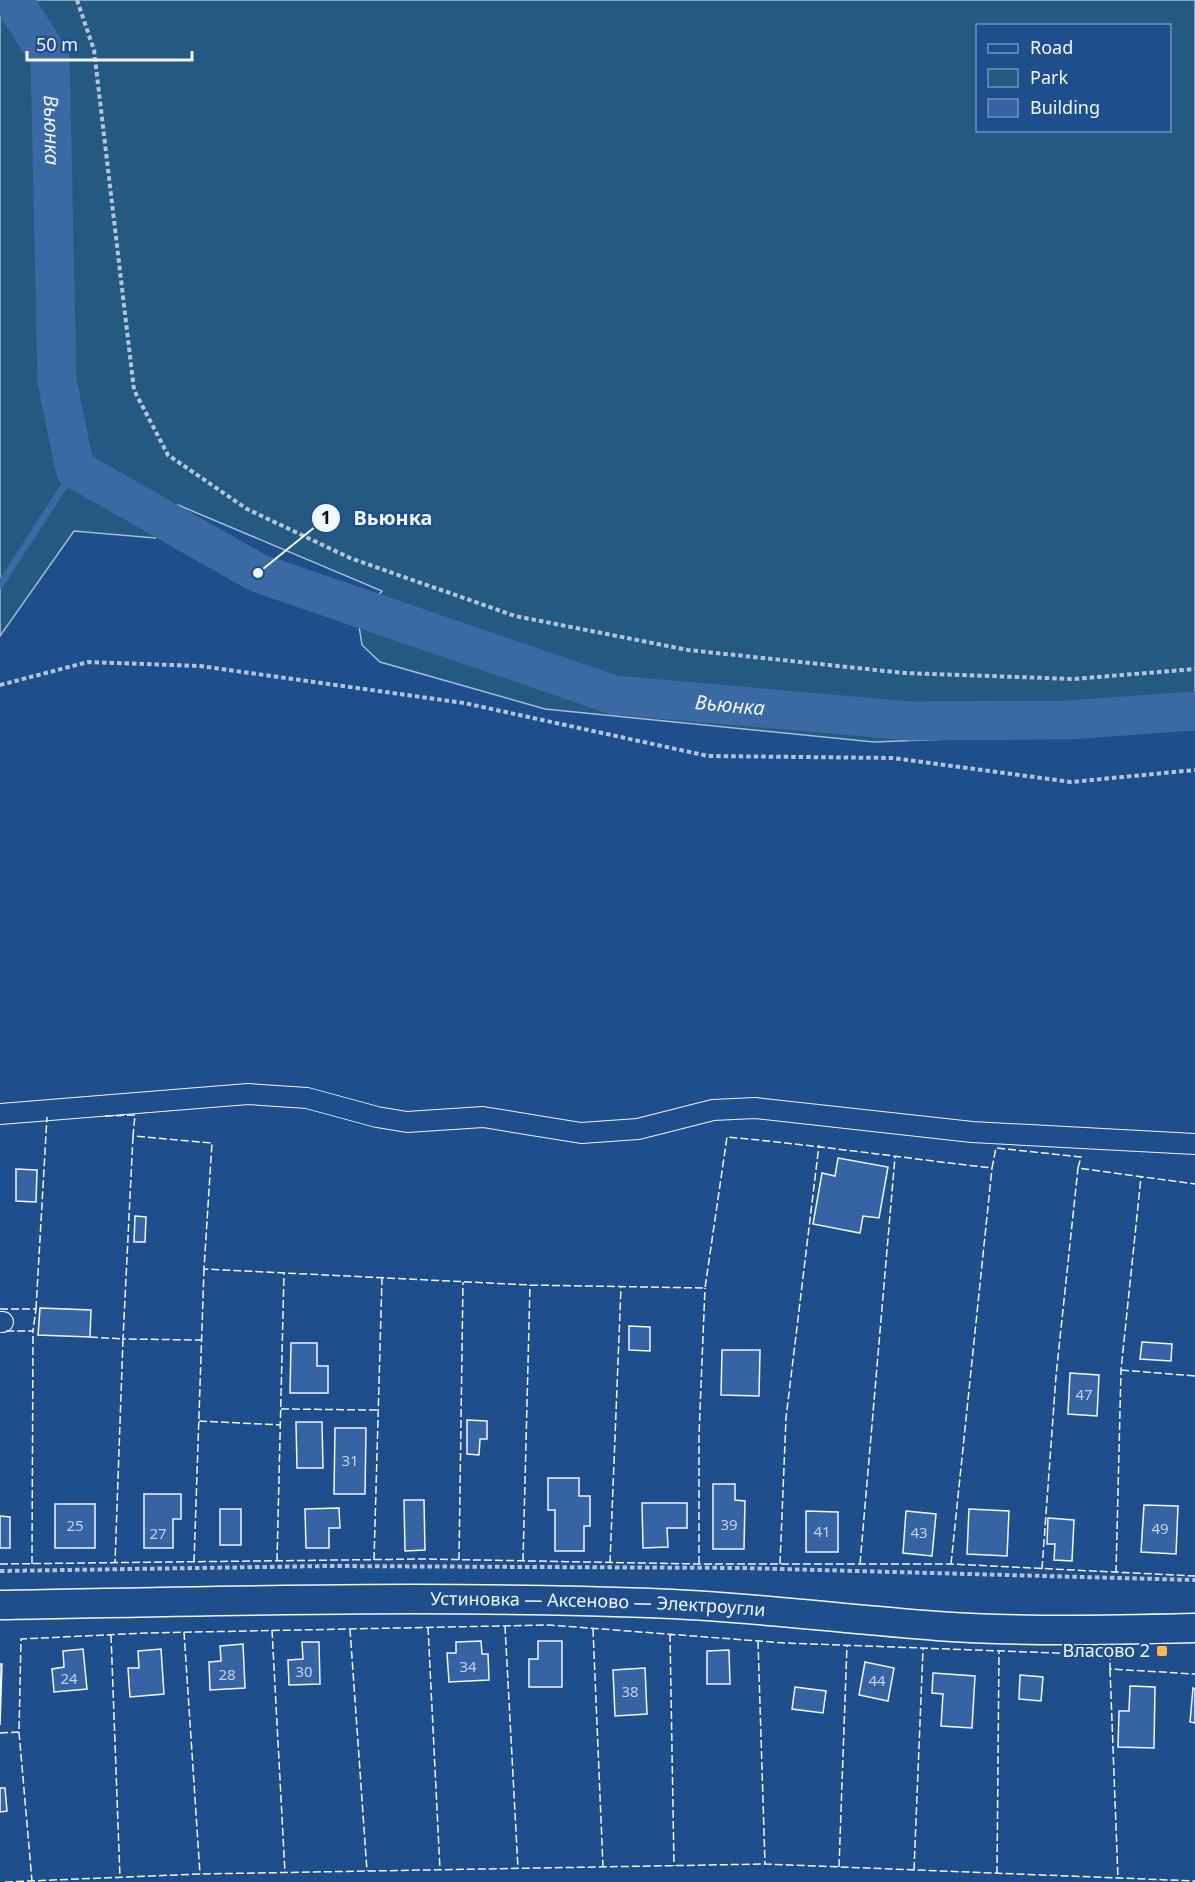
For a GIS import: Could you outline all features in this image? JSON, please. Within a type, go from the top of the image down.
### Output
[{"type":"main road","name":"Устиновка — Аксеново — Электроугли","points":[[0,1605],[437,1598],[662,1603],[936,1626],[1037,1631],[1195,1628]]},
{"type":"street","points":[[0,1114],[248,1094],[307,1098],[377,1117],[407,1122],[483,1117],[581,1133],[638,1129],[713,1110],[755,1108],[972,1132],[1195,1144]]},
{"type":"path","points":[[77,0],[94,50],[134,390],[168,455],[247,509],[350,558],[515,616],[688,650],[926,674],[1074,679],[1195,669]]},
{"type":"path","points":[[0,685],[88,662],[200,666],[464,704],[708,756],[893,758],[1071,782],[1195,770]]},
{"type":"path","points":[[0,1571],[328,1566],[743,1568],[1195,1581]]},
{"type":"green space","points":[[0,0],[1195,0],[1195,729],[874,742],[545,709],[380,662],[362,645],[358,620],[382,591],[178,505],[155,538],[74,531],[0,636]]},
{"type":"building","points":[[838,1158],[888,1167],[879,1218],[863,1216],[860,1233],[813,1224],[822,1173],[835,1176]]},
{"type":"building","points":[[16,1169],[37,1170],[36,1202],[16,1201]]},
{"type":"building","points":[[135,1216],[146,1217],[145,1242],[134,1242]]},
{"type":"building","points":[[40,1308],[91,1310],[90,1337],[38,1335]]},
{"type":"building","points":[[629,1326],[650,1327],[650,1351],[629,1350]]},
{"type":"building","points":[[1142,1342],[1172,1344],[1171,1361],[1140,1359]]},
{"type":"building","points":[[291,1343],[317,1343],[317,1366],[328,1366],[328,1393],[290,1393]]},
{"type":"building","points":[[722,1350],[760,1350],[759,1396],[721,1395]]},
{"type":"building","points":[[1070,1373],[1099,1375],[1097,1416],[1068,1414]]},
{"type":"building","points":[[467,1420],[487,1421],[487,1439],[480,1439],[479,1455],[467,1454]]},
{"type":"building","points":[[296,1422],[322,1422],[323,1468],[297,1468]]},
{"type":"building","points":[[335,1428],[366,1428],[365,1494],[334,1494]]},
{"type":"building","points":[[548,1478],[579,1478],[579,1496],[590,1496],[590,1526],[584,1526],[584,1551],[555,1551],[555,1510],[548,1510]]},
{"type":"building","points":[[713,1484],[735,1484],[735,1500],[745,1501],[744,1549],[713,1549]]},
{"type":"building","points":[[144,1494],[181,1494],[181,1519],[173,1519],[173,1548],[144,1548]]},
{"type":"building","points":[[404,1500],[424,1500],[425,1550],[405,1551]]},
{"type":"building","points":[[642,1503],[687,1503],[687,1528],[667,1528],[668,1547],[643,1548]]},
{"type":"building","points":[[55,1504],[95,1504],[95,1548],[55,1548]]},
{"type":"building","points":[[1144,1505],[1178,1506],[1176,1554],[1141,1552]]},
{"type":"building","points":[[339,1508],[340,1528],[329,1528],[329,1548],[306,1548],[305,1509]]},
{"type":"building","points":[[220,1509],[241,1509],[241,1545],[220,1545]]},
{"type":"building","points":[[969,1509],[1009,1511],[1007,1556],[967,1554]]},
{"type":"building","points":[[806,1511],[838,1512],[838,1552],[806,1552]]},
{"type":"building","points":[[906,1511],[936,1514],[932,1556],[903,1553]]},
{"type":"building","points":[[0,1516],[10,1517],[10,1548],[0,1548]]},
{"type":"building","points":[[1048,1518],[1074,1520],[1072,1561],[1054,1560],[1055,1544],[1047,1544]]},
{"type":"building","points":[[481,1641],[482,1654],[488,1654],[489,1680],[449,1682],[447,1653],[456,1653],[456,1642]]},
{"type":"building","points":[[538,1641],[562,1641],[562,1687],[529,1687],[529,1659],[538,1659]]},
{"type":"building","points":[[302,1642],[319,1642],[320,1684],[289,1685],[288,1660],[303,1659]]},
{"type":"building","points":[[243,1644],[245,1688],[210,1690],[209,1662],[221,1661],[220,1646]]},
{"type":"building","points":[[83,1649],[87,1689],[54,1692],[52,1669],[64,1667],[63,1651]]},
{"type":"building","points":[[161,1649],[164,1694],[130,1697],[128,1668],[139,1668],[138,1651]]},
{"type":"building","points":[[729,1650],[730,1684],[707,1684],[707,1651]]},
{"type":"building","points":[[865,1662],[894,1668],[888,1701],[859,1695]]},
{"type":"building","points":[[0,1664],[2,1664],[0,1725]]},
{"type":"building","points":[[645,1668],[647,1714],[615,1716],[613,1670]]},
{"type":"building","points":[[933,1673],[975,1676],[972,1728],[941,1726],[943,1694],[932,1693]]},
{"type":"building","points":[[1020,1675],[1043,1677],[1041,1701],[1019,1699]]},
{"type":"building","points":[[1130,1686],[1155,1687],[1154,1748],[1118,1747],[1119,1711],[1129,1711]]},
{"type":"building","points":[[795,1687],[826,1691],[823,1713],[792,1709]]},
{"type":"building","points":[[1193,1688],[1195,1689],[1195,1723],[1190,1722]]},
{"type":"building","points":[[0,1788],[5,1788],[7,1811],[0,1812]]},
{"type":"waterway","name":"Вьюнка","points":[[13,0],[50,58],[57,381],[75,469],[258,573],[614,695],[910,721],[1068,720],[1195,711]]},
{"type":"waterway","points":[[0,585],[75,469]]},
{"type":"fence","points":[[105,1116],[135,1115],[133,1136],[212,1143],[204,1269],[530,1285],[705,1288],[727,1137],[992,1168],[996,1148],[1081,1157],[1078,1168],[1195,1184]]},
{"type":"fence","points":[[36,1309],[47,1117]]},
{"type":"fence","points":[[133,1136],[123,1339],[201,1340]]},
{"type":"fence","points":[[780,1564],[786,1418],[819,1145]]},
{"type":"fence","points":[[860,1564],[895,1157]]},
{"type":"fence","points":[[951,1564],[992,1168]]},
{"type":"fence","points":[[1042,1569],[1056,1376],[1078,1168]]},
{"type":"fence","points":[[1116,1573],[1121,1370],[1141,1177]]},
{"type":"fence","points":[[194,1562],[204,1269]]},
{"type":"fence","points":[[277,1561],[284,1273]]},
{"type":"fence","points":[[374,1560],[382,1278]]},
{"type":"fence","points":[[459,1560],[463,1282]]},
{"type":"fence","points":[[523,1561],[530,1285]]},
{"type":"fence","points":[[610,1563],[621,1287]]},
{"type":"fence","points":[[699,1564],[699,1435],[705,1288]]},
{"type":"fence","points":[[0,1309],[36,1309],[33,1331],[3,1331]]},
{"type":"fence","points":[[32,1564],[33,1331]]},
{"type":"fence","points":[[90,1337],[123,1339],[115,1563]]},
{"type":"fence","points":[[1121,1370],[1195,1376]]},
{"type":"fence","points":[[281,1409],[378,1410]]},
{"type":"fence","points":[[199,1421],[281,1425]]},
{"type":"fence","points":[[0,1564],[425,1559],[699,1564],[951,1564],[1195,1576]]},
{"type":"fence","points":[[0,1733],[19,1732],[21,1639],[146,1633],[549,1625],[785,1643],[1110,1655],[1110,1669],[1195,1674]]},
{"type":"fence","points":[[505,1626],[518,1869]]},
{"type":"fence","points":[[428,1627],[440,1870]]},
{"type":"fence","points":[[350,1629],[367,1871]]},
{"type":"fence","points":[[593,1629],[603,1867]]},
{"type":"fence","points":[[272,1630],[285,1873]]},
{"type":"fence","points":[[184,1632],[200,1874]]},
{"type":"fence","points":[[670,1634],[674,1866]]},
{"type":"fence","points":[[111,1635],[120,1878]]},
{"type":"fence","points":[[758,1641],[765,1864]]},
{"type":"fence","points":[[839,1867],[847,1645]]},
{"type":"fence","points":[[914,1870],[923,1649]]},
{"type":"fence","points":[[997,1874],[999,1651]]},
{"type":"fence","points":[[1110,1669],[1118,1879]]},
{"type":"fence","points":[[19,1732],[32,1881]]},
{"type":"fence","points":[[5,1882],[200,1874],[765,1864],[1195,1881]]},
{"type":"place","name":"Вьюнка","points":[[258,573]]},
{"type":"place","name":"Власово 2","points":[[1162,1651]]}]
